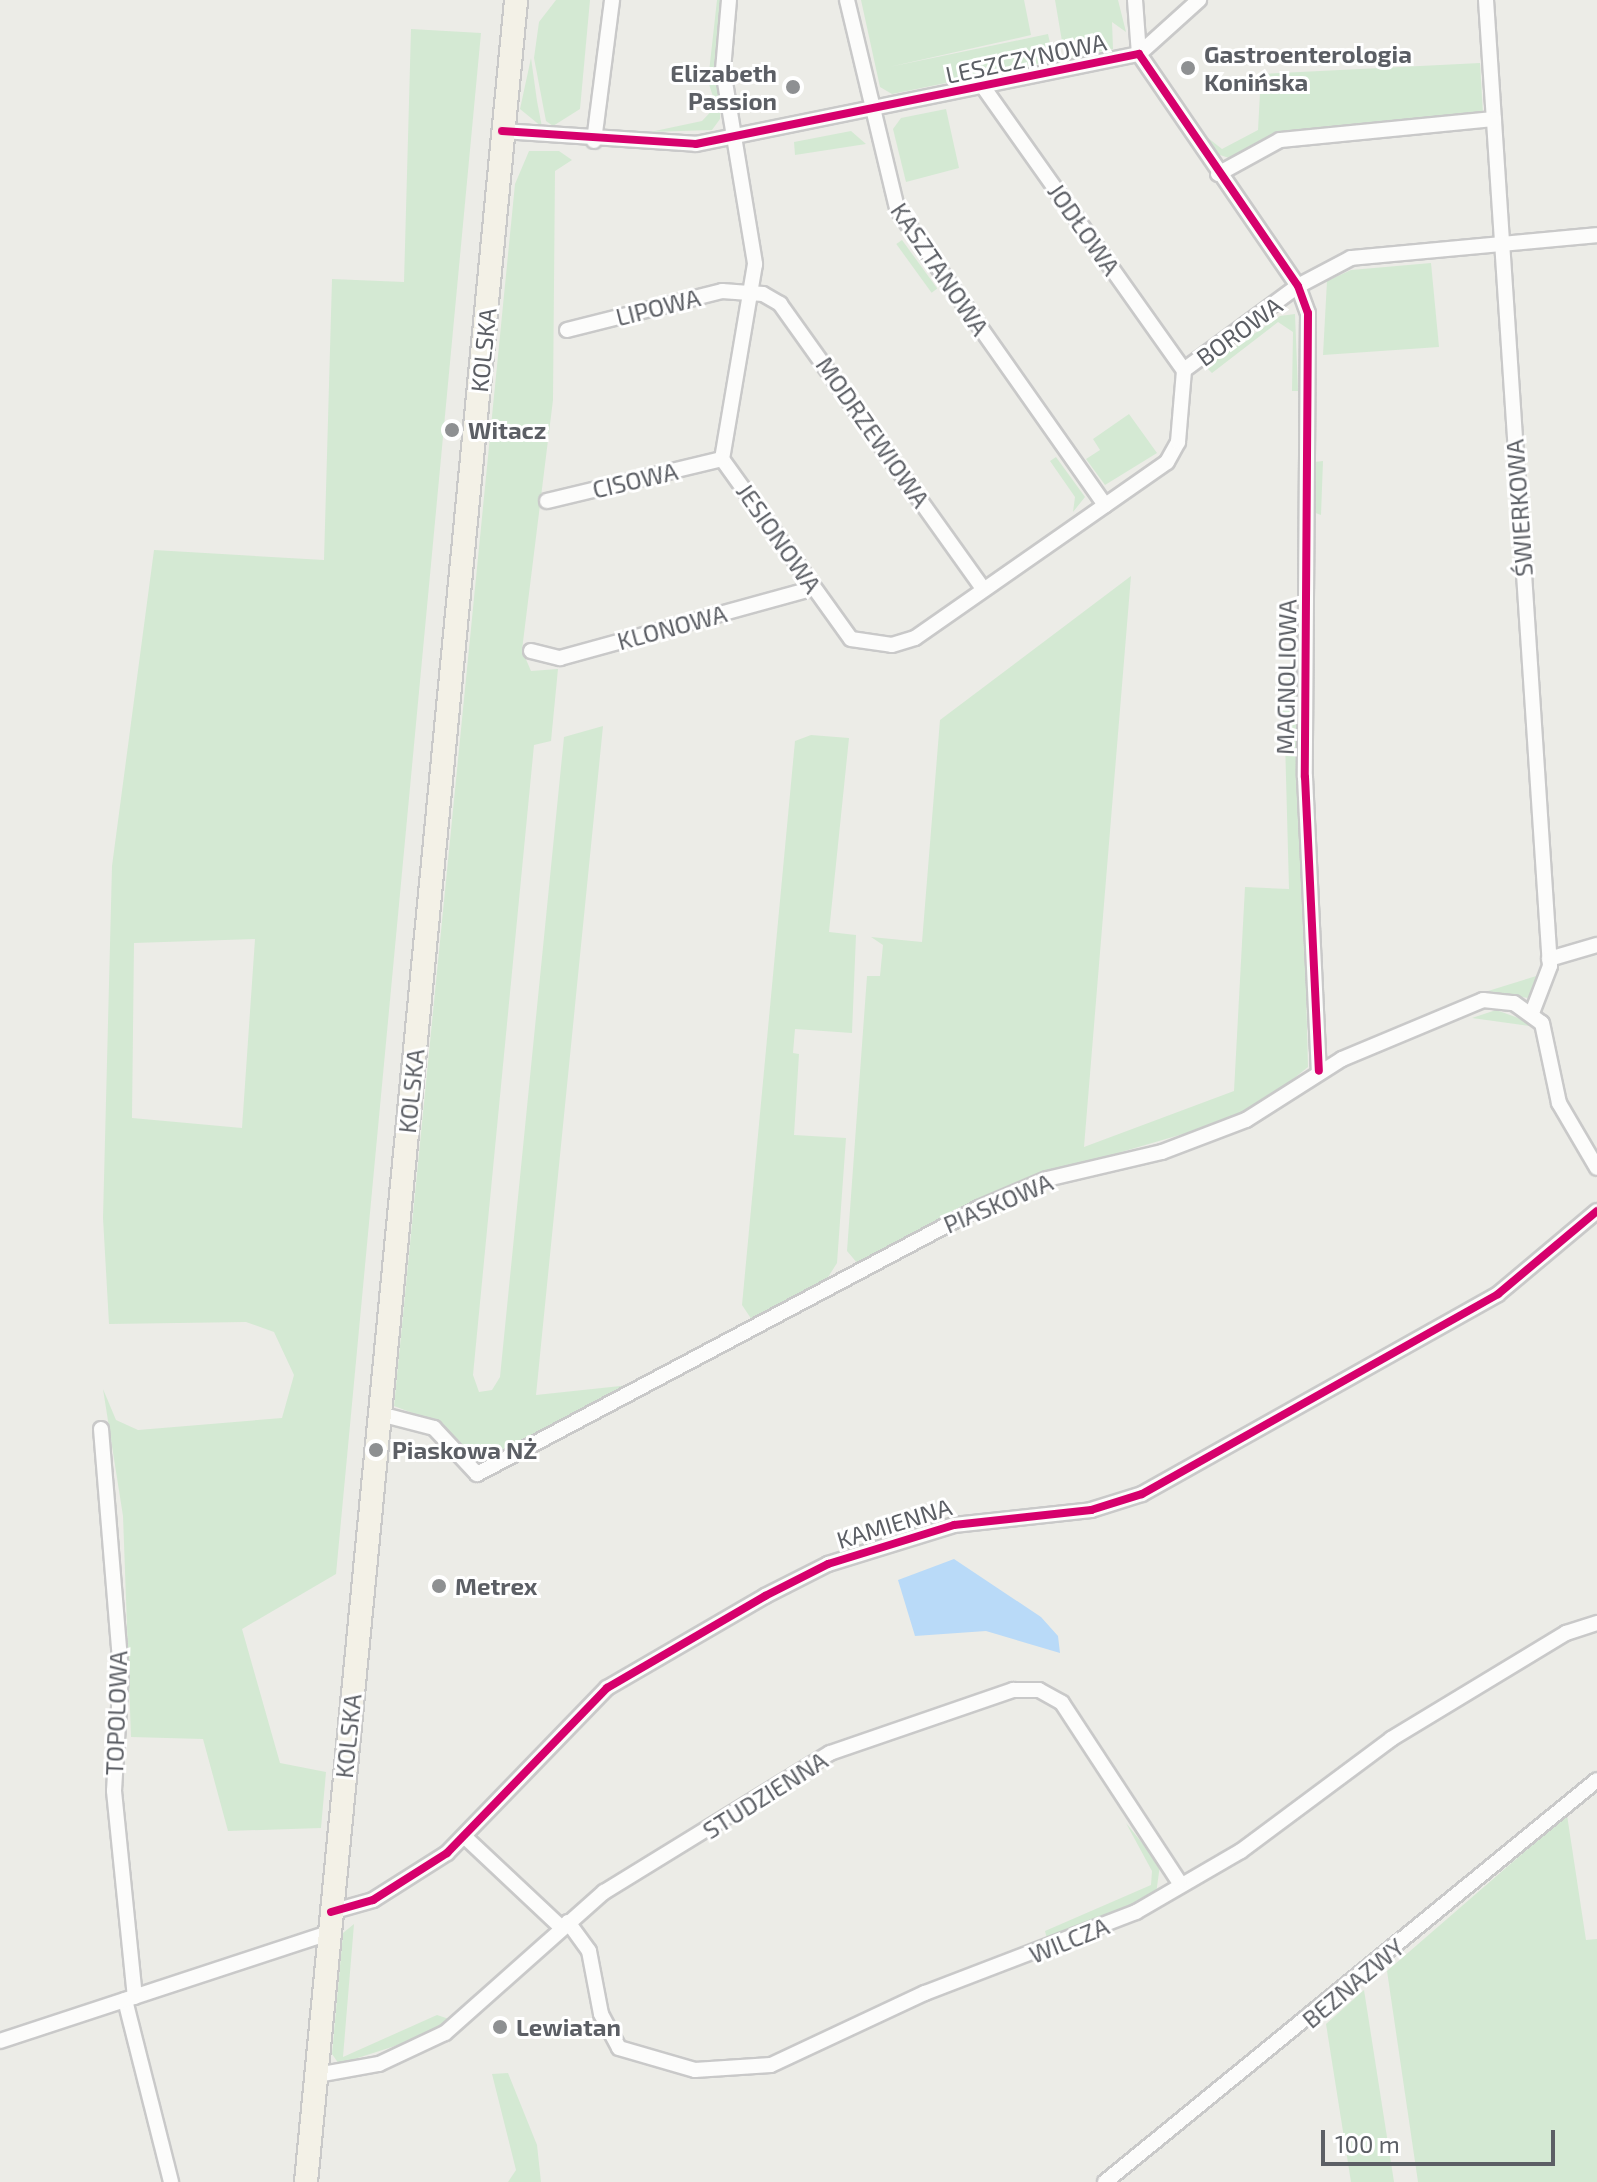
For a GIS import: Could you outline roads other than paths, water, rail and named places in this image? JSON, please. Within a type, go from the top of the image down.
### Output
[{"type":"main road","name":"KOLSKA","points":[[306,2182],[516,0]]},
{"type":"street","points":[[594,141],[612,0]]},
{"type":"street","name":"JESIONOWA","points":[[729,0],[723,70],[755,264],[722,459],[851,639],[892,645],[915,638],[1105,505]]},
{"type":"street","name":"KASZTANOWA","points":[[847,0],[871,113],[906,226],[1105,505]]},
{"type":"street","points":[[1135,0],[1139,54]]},
{"type":"street","name":"LESZCZYNOWA","points":[[502,131],[672,146],[736,138],[871,113],[1139,54],[1199,0]]},
{"type":"street","name":"ŚWIERKOWA","points":[[1486,0],[1549,959],[1532,1013]]},
{"type":"street","name":"LESZCZYNOWA","points":[[1139,54],[1218,174],[1298,286]]},
{"type":"street","name":"JODŁOWA","points":[[984,88],[1184,370]]},
{"type":"street","points":[[1218,174],[1280,140],[1494,119]]},
{"type":"street","name":"BOROWA","points":[[1105,505],[1173,456],[1184,370],[1298,286],[1351,258],[1597,235]]},
{"type":"street","name":"MAGNOLIOWA","points":[[1298,286],[1312,344],[1305,777],[1319,1071]]},
{"type":"street","name":"LIPOWA","points":[[567,330],[722,291],[749,292]]},
{"type":"street","name":"MODRZEWIOWA","points":[[749,292],[785,307],[983,589]]},
{"type":"street","name":"CISOWA","points":[[547,501],[722,459]]},
{"type":"street","name":"KLONOWA","points":[[531,651],[560,658],[814,588]]},
{"type":"street","points":[[1549,959],[1597,945]]},
{"type":"street","name":"PIASKOWA","points":[[380,1414],[434,1428],[477,1474],[979,1208],[1047,1179],[1162,1152],[1246,1120],[1319,1071],[1483,1000],[1532,1013]]},
{"type":"street","points":[[1532,1013],[1549,1037],[1564,1117],[1597,1168]]},
{"type":"street","name":"KAMIENNA","points":[[330,1922],[373,1900],[465,1837],[607,1688],[765,1596],[828,1564],[954,1525],[1079,1512],[1142,1494],[1498,1294],[1597,1211]]},
{"type":"street","name":"TOPOLOWA","points":[[101,1429],[121,1673],[114,1791],[130,1999],[171,2182]]},
{"type":"street","name":"WILCZA","points":[[465,1837],[589,1951],[601,2014],[619,2048],[672,2067],[752,2068],[792,2059],[925,1993],[1093,1932],[1179,1882],[1241,1851],[1391,1739],[1566,1633],[1597,1623]]},
{"type":"street","name":"STUDZIENNA","points":[[317,2075],[379,2064],[445,2033],[564,1925],[830,1753],[1027,1689],[1062,1703],[1179,1882]]},
{"type":"street","name":"BEZNAZWY","points":[[1105,2182],[1597,1780]]},
{"type":"street","points":[[0,2041],[130,1999],[330,1922]]},
{"type":"water","points":[[954,1559],[1041,1617],[1058,1636],[1060,1653],[986,1631],[915,1636],[898,1580]]},
{"type":"place","name":"Gastroenterologia Konińska","points":[[1188,68]]},
{"type":"place","name":"Elizabeth Passion","points":[[793,87]]},
{"type":"place","name":"Witacz","points":[[452,430]]},
{"type":"place","name":"Piaskowa NŻ","points":[[376,1450]]},
{"type":"place","name":"Metrex","points":[[439,1586]]},
{"type":"place","name":"Lewiatan","points":[[500,2027]]}]
